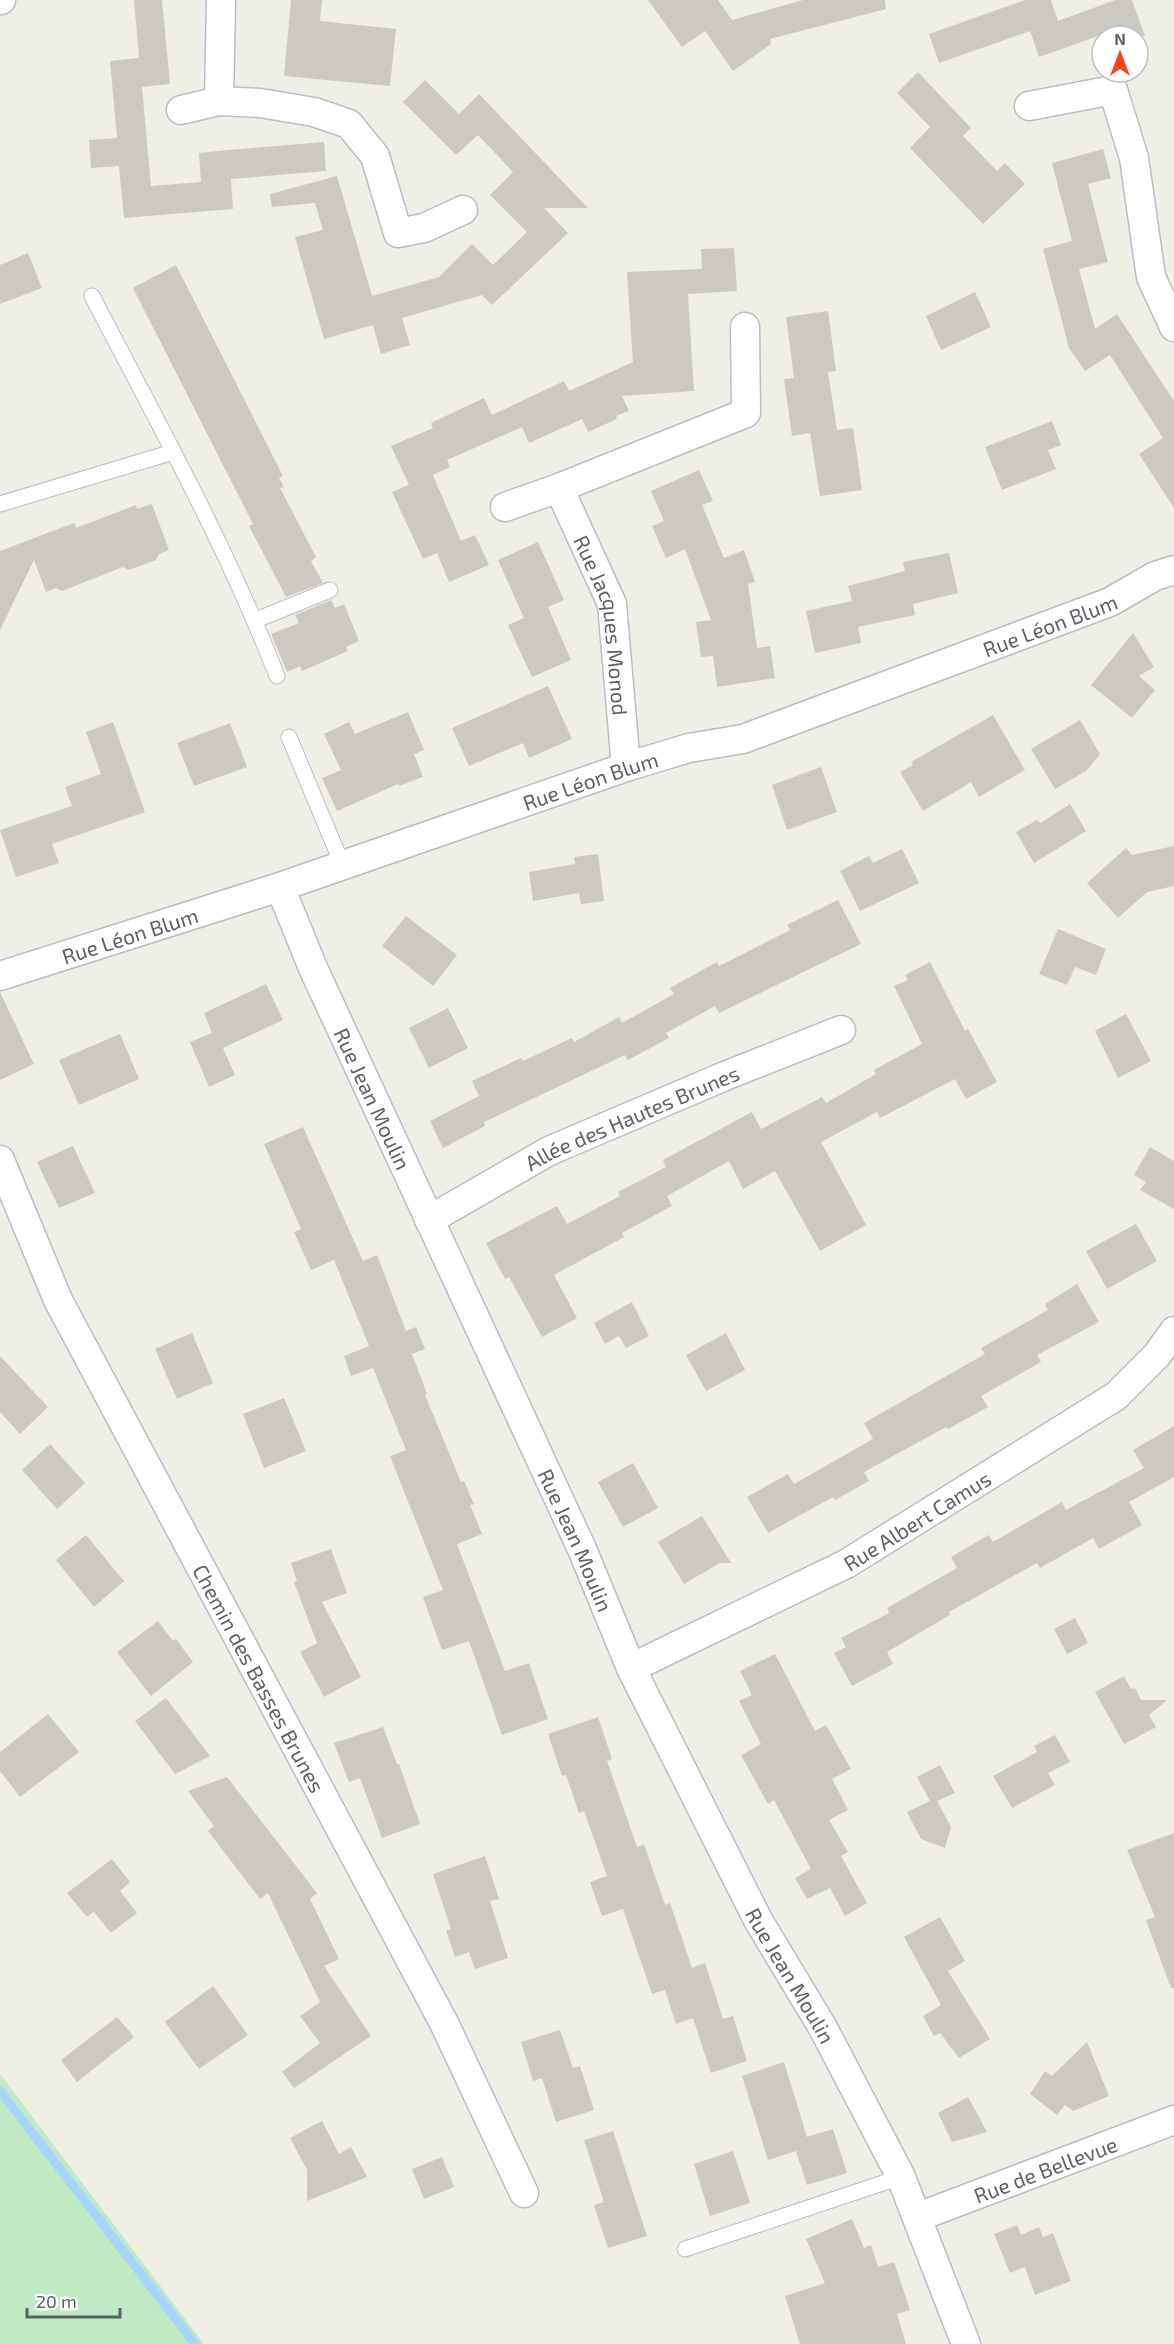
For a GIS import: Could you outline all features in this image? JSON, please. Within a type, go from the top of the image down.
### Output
[{"type":"street","points":[[219,101],[221,0]]},
{"type":"street","points":[[1029,106],[1113,90],[1134,158],[1151,277],[1174,327]]},
{"type":"street","points":[[181,110],[219,101],[260,103],[303,110],[349,124],[375,156],[398,233],[424,228],[463,210]]},
{"type":"street","points":[[505,507],[559,488],[746,413],[745,327]]},
{"type":"street","name":"Rue Jacques Monod","points":[[559,488],[612,604],[626,767]]},
{"type":"street","name":"Rue Léon Blum","points":[[0,976],[280,887],[626,767],[689,748],[743,739],[1110,602],[1155,576],[1174,570]]},
{"type":"street","name":"Rue Jean Moulin","points":[[280,887],[313,968],[582,1549],[631,1668],[758,1920],[823,2028],[901,2177],[966,2344]]},
{"type":"street","name":"Allée des Hautes Brunes","points":[[429,1220],[549,1151],[725,1076],[841,1030]]},
{"type":"street","name":"Chemin des Basses Brunes","points":[[0,1160],[58,1300],[444,2023],[524,2193]]},
{"type":"street","name":"Rue Albert Camus","points":[[631,1668],[846,1564],[1116,1396],[1157,1356],[1174,1331]]},
{"type":"street","name":"Rue de Bellevue","points":[[918,2217],[1174,2120]]},
{"type":"lane","points":[[92,296],[173,452],[256,621],[277,676]]},
{"type":"lane","points":[[0,504],[173,452]]},
{"type":"lane","points":[[256,621],[330,591]]},
{"type":"lane","points":[[289,737],[342,864]]},
{"type":"lane","points":[[685,2249],[901,2177]]},
{"type":"green space","points":[[0,2074],[204,2344],[0,2344]]},
{"type":"building","points":[[134,0],[162,0],[170,84],[142,87],[151,186],[201,182],[199,153],[228,150],[324,142],[326,171],[231,179],[233,209],[124,218],[119,166],[91,168],[89,140],[117,138],[110,61],[139,58]]},
{"type":"building","points":[[291,0],[322,0],[320,21],[396,29],[390,86],[284,76]]},
{"type":"building","points":[[648,0],[718,0],[732,20],[803,0],[885,0],[886,9],[770,39],[771,44],[733,71],[705,31],[682,47]]},
{"type":"building","points":[[1025,0],[1051,0],[1058,21],[1115,0],[1132,0],[1141,24],[1090,24],[1090,39],[1039,57],[1030,31],[939,63],[929,34]]},
{"type":"building","points":[[918,72],[971,128],[963,136],[997,171],[1005,163],[1025,184],[983,224],[910,148],[930,127],[897,93]]},
{"type":"building","points":[[425,80],[459,114],[479,94],[588,208],[544,208],[568,233],[492,305],[482,295],[402,318],[410,345],[381,354],[373,325],[324,339],[295,237],[323,230],[315,203],[272,207],[270,194],[337,176],[372,296],[439,277],[472,244],[493,265],[527,232],[490,195],[513,172],[478,135],[456,155],[403,102]]},
{"type":"building","points":[[1103,149],[1111,178],[1088,184],[1108,262],[1079,269],[1095,329],[1117,314],[1174,401],[1174,508],[1139,454],[1163,438],[1110,355],[1085,371],[1069,348],[1043,249],[1072,241],[1052,163]]},
{"type":"building","points":[[734,248],[737,291],[688,294],[694,391],[622,396],[629,411],[588,432],[582,419],[529,443],[522,427],[447,460],[450,467],[433,475],[461,541],[475,535],[489,565],[449,582],[437,553],[423,559],[392,492],[409,485],[391,446],[433,428],[431,423],[484,398],[492,415],[564,381],[569,391],[633,362],[627,272],[702,269],[701,249]]},
{"type":"building","points":[[28,253],[42,288],[0,304],[0,265]]},
{"type":"building","points":[[176,265],[283,476],[279,478],[284,487],[280,488],[316,557],[311,561],[323,583],[286,597],[249,526],[253,524],[133,288]]},
{"type":"building","points":[[975,292],[991,327],[941,350],[926,316]]},
{"type":"building","points":[[828,311],[836,371],[828,372],[837,430],[853,428],[862,490],[820,496],[810,433],[792,436],[784,379],[794,378],[786,317]]},
{"type":"building","points":[[1052,421],[1061,445],[1048,450],[1056,469],[1002,490],[985,447]]},
{"type":"building","points":[[699,470],[713,501],[702,505],[724,558],[744,550],[755,582],[748,584],[757,648],[770,646],[775,678],[717,687],[713,656],[701,657],[696,622],[711,620],[685,549],[666,558],[652,526],[664,521],[651,491]]},
{"type":"building","points":[[152,504],[169,550],[159,554],[156,560],[129,570],[123,567],[62,591],[56,588],[46,592],[34,560],[0,630],[0,551],[74,523],[76,528],[136,505],[137,509]]},
{"type":"building","points":[[538,542],[564,600],[548,607],[571,660],[532,677],[508,625],[524,618],[498,560]]},
{"type":"building","points":[[949,553],[958,593],[913,604],[915,615],[858,627],[861,643],[815,653],[806,611],[852,601],[848,586],[905,571],[903,562]]},
{"type":"building","points":[[331,600],[335,608],[344,604],[359,641],[346,647],[348,651],[302,671],[300,666],[287,672],[271,634],[299,623],[295,615]]},
{"type":"building","points":[[1133,633],[1154,667],[1139,676],[1155,690],[1132,718],[1091,685]]},
{"type":"building","points":[[548,686],[572,739],[529,758],[523,743],[469,766],[452,728]]},
{"type":"building","points":[[408,712],[424,750],[414,754],[423,777],[399,786],[398,784],[337,811],[322,778],[341,770],[324,734],[349,722],[355,734]]},
{"type":"building","points":[[993,715],[1025,770],[979,797],[971,782],[923,811],[900,772],[913,765],[911,762]]},
{"type":"building","points":[[1080,720],[1100,754],[1086,771],[1055,789],[1031,749]]},
{"type":"building","points":[[113,722],[145,812],[52,844],[59,863],[16,877],[0,830],[72,806],[65,787],[101,774],[86,732]]},
{"type":"building","points":[[230,723],[247,767],[194,786],[177,743]]},
{"type":"building","points":[[821,767],[837,812],[787,830],[772,785]]},
{"type":"building","points":[[1070,804],[1086,831],[1034,863],[1016,832],[1037,820],[1040,823]]},
{"type":"building","points":[[1174,846],[1174,886],[1147,892],[1118,918],[1087,883],[1126,848],[1132,855]]},
{"type":"building","points":[[902,849],[919,883],[860,911],[840,871],[869,856],[873,863]]},
{"type":"building","points":[[598,854],[604,901],[581,904],[579,893],[533,901],[529,872],[575,864],[574,857]]},
{"type":"building","points":[[838,900],[861,944],[719,1013],[715,1006],[666,1033],[669,1038],[628,1060],[625,1055],[484,1122],[485,1126],[443,1148],[430,1121],[479,1096],[472,1081],[572,1038],[574,1042],[619,1017],[622,1023],[674,994],[670,988],[717,962],[719,966],[790,930],[787,925]]},
{"type":"building","points":[[406,916],[457,955],[433,986],[382,946]]},
{"type":"building","points":[[1058,929],[1106,949],[1096,975],[1075,967],[1067,985],[1039,974]]},
{"type":"building","points":[[930,962],[965,1031],[968,1029],[997,1082],[966,1099],[955,1079],[880,1118],[877,1112],[821,1142],[866,1225],[820,1251],[775,1171],[743,1189],[729,1161],[667,1196],[672,1206],[622,1233],[624,1237],[554,1275],[577,1318],[542,1337],[509,1277],[505,1279],[486,1243],[557,1206],[567,1224],[620,1196],[618,1192],[666,1167],[663,1160],[752,1112],[761,1129],[822,1097],[826,1103],[876,1074],[874,1070],[922,1044],[894,986],[908,980],[905,975]]},
{"type":"building","points":[[266,984],[283,1020],[223,1048],[235,1075],[209,1087],[190,1042],[212,1033],[204,1013]]},
{"type":"building","points":[[0,992],[34,1064],[0,1080]]},
{"type":"building","points":[[448,1008],[468,1048],[429,1068],[409,1028]]},
{"type":"building","points":[[1126,1014],[1151,1061],[1118,1078],[1095,1031]]},
{"type":"building","points":[[120,1034],[139,1079],[79,1105],[59,1060]]},
{"type":"building","points":[[303,1127],[363,1261],[377,1255],[406,1331],[416,1327],[425,1349],[412,1354],[427,1394],[425,1395],[461,1482],[464,1481],[474,1504],[470,1505],[482,1534],[457,1544],[505,1671],[529,1663],[548,1719],[502,1735],[469,1641],[442,1650],[423,1597],[443,1590],[390,1456],[406,1450],[373,1368],[351,1376],[344,1356],[369,1346],[334,1260],[311,1270],[294,1232],[301,1229],[264,1144]]},
{"type":"building","points":[[73,1146],[95,1193],[59,1208],[37,1162]]},
{"type":"building","points":[[1150,1147],[1174,1161],[1174,1209],[1140,1190],[1146,1182],[1134,1175]]},
{"type":"building","points":[[1136,1224],[1157,1261],[1107,1289],[1086,1251]]},
{"type":"building","points":[[1077,1284],[1099,1322],[1037,1355],[1041,1362],[981,1396],[988,1407],[864,1472],[869,1481],[835,1500],[833,1497],[768,1533],[747,1497],[788,1474],[794,1484],[873,1439],[864,1423],[985,1354],[981,1348],[1048,1310],[1045,1304]]},
{"type":"building","points":[[632,1302],[649,1336],[626,1348],[619,1336],[605,1344],[594,1323]]},
{"type":"building","points":[[192,1333],[213,1383],[177,1399],[155,1349]]},
{"type":"building","points":[[726,1333],[745,1370],[706,1391],[686,1355]]},
{"type":"building","points":[[0,1356],[48,1407],[20,1434],[0,1412]]},
{"type":"building","points":[[284,1398],[306,1451],[264,1468],[243,1414]]},
{"type":"building","points":[[1174,1426],[1174,1477],[1129,1502],[1142,1525],[1099,1549],[1093,1538],[1040,1568],[1037,1563],[949,1612],[950,1615],[887,1652],[893,1664],[852,1686],[834,1653],[846,1647],[841,1638],[889,1613],[887,1608],[957,1568],[951,1557],[989,1535],[993,1542],[1062,1502],[1066,1510],[1144,1468],[1133,1450]]},
{"type":"building","points":[[50,1444],[85,1483],[57,1509],[22,1470]]},
{"type":"building","points":[[633,1463],[658,1508],[623,1527],[598,1482]]},
{"type":"building","points":[[702,1516],[731,1563],[720,1563],[684,1584],[658,1542]]},
{"type":"building","points":[[86,1535],[124,1581],[94,1607],[56,1560]]},
{"type":"building","points":[[331,1549],[347,1593],[322,1602],[361,1677],[324,1697],[300,1652],[317,1643],[294,1582],[297,1581],[291,1563]]},
{"type":"building","points":[[1075,1618],[1088,1643],[1067,1654],[1054,1629]]},
{"type":"building","points":[[158,1621],[173,1641],[176,1639],[193,1662],[151,1696],[117,1652]]},
{"type":"building","points":[[775,1654],[815,1731],[826,1725],[851,1769],[832,1779],[848,1810],[829,1820],[848,1852],[841,1856],[867,1903],[845,1916],[830,1888],[807,1899],[795,1878],[811,1869],[774,1800],[768,1804],[741,1755],[761,1744],[739,1701],[752,1695],[740,1671]]},
{"type":"building","points":[[1124,1676],[1131,1689],[1135,1688],[1141,1700],[1167,1700],[1149,1715],[1156,1727],[1124,1744],[1095,1692]]},
{"type":"building","points":[[166,1698],[210,1756],[175,1774],[135,1721]]},
{"type":"building","points":[[48,1714],[79,1752],[20,1797],[0,1771],[0,1752]]},
{"type":"building","points":[[598,1717],[612,1759],[607,1761],[637,1847],[644,1844],[665,1905],[670,1903],[692,1968],[705,1963],[723,2019],[733,2016],[747,2061],[711,2073],[693,2018],[676,2024],[665,1990],[652,1994],[623,1909],[602,1916],[590,1882],[607,1876],[584,1811],[579,1813],[566,1775],[562,1776],[548,1734]]},
{"type":"building","points":[[383,1727],[420,1824],[382,1838],[360,1778],[349,1782],[334,1743]]},
{"type":"building","points":[[1055,1735],[1070,1762],[1048,1773],[1055,1785],[1012,1808],[993,1776],[1037,1752],[1034,1746]]},
{"type":"building","points":[[940,1765],[955,1793],[937,1801],[951,1827],[945,1848],[921,1839],[907,1812],[930,1801],[917,1777]]},
{"type":"building","points":[[227,1777],[317,1893],[310,1899],[339,1959],[324,1966],[371,2036],[294,2088],[282,2072],[320,2043],[300,2016],[320,2002],[268,1893],[260,1899],[208,1831],[214,1826],[188,1791]]},
{"type":"building","points":[[1174,1833],[1174,1988],[1171,1988],[1146,1920],[1155,1917],[1127,1850]]},
{"type":"building","points":[[485,1856],[499,1899],[490,1901],[508,1958],[475,1969],[469,1952],[455,1957],[446,1930],[451,1929],[433,1874]]},
{"type":"building","points":[[112,1859],[130,1882],[120,1891],[137,1913],[111,1933],[94,1912],[87,1917],[67,1893]]},
{"type":"building","points":[[940,1917],[965,1961],[948,1971],[990,2039],[959,2058],[940,2033],[934,2036],[923,2016],[941,2005],[904,1937]]},
{"type":"building","points":[[213,1986],[248,2035],[199,2069],[165,2022]]},
{"type":"building","points":[[117,2017],[134,2037],[77,2082],[61,2060]]},
{"type":"building","points":[[560,2030],[573,2068],[580,2066],[594,2110],[556,2122],[542,2078],[533,2081],[521,2042]]},
{"type":"building","points":[[1087,2042],[1109,2096],[1073,2111],[1065,2105],[1057,2115],[1030,2094],[1045,2071],[1052,2076]]},
{"type":"building","points":[[784,2062],[807,2137],[833,2129],[847,2173],[807,2185],[796,2151],[768,2160],[742,2076]]},
{"type":"building","points":[[968,2097],[987,2132],[952,2142],[938,2113]]},
{"type":"building","points":[[322,2121],[339,2154],[351,2147],[367,2177],[307,2201],[307,2170],[290,2138]]},
{"type":"building","points":[[613,2131],[647,2236],[608,2248],[594,2205],[604,2202],[584,2140]]},
{"type":"building","points":[[733,2151],[750,2203],[710,2216],[694,2164]]},
{"type":"building","points":[[442,2157],[454,2187],[424,2199],[412,2169]]},
{"type":"building","points":[[852,2219],[864,2248],[871,2245],[878,2267],[894,2262],[910,2310],[897,2314],[906,2344],[800,2344],[785,2296],[825,2283],[806,2239]]},
{"type":"building","points":[[1017,2225],[1021,2235],[1039,2227],[1043,2237],[1053,2233],[1071,2281],[1035,2295],[1025,2267],[1010,2273],[994,2234]]},
{"type":"waterway","points":[[0,2091],[195,2344]]}]
